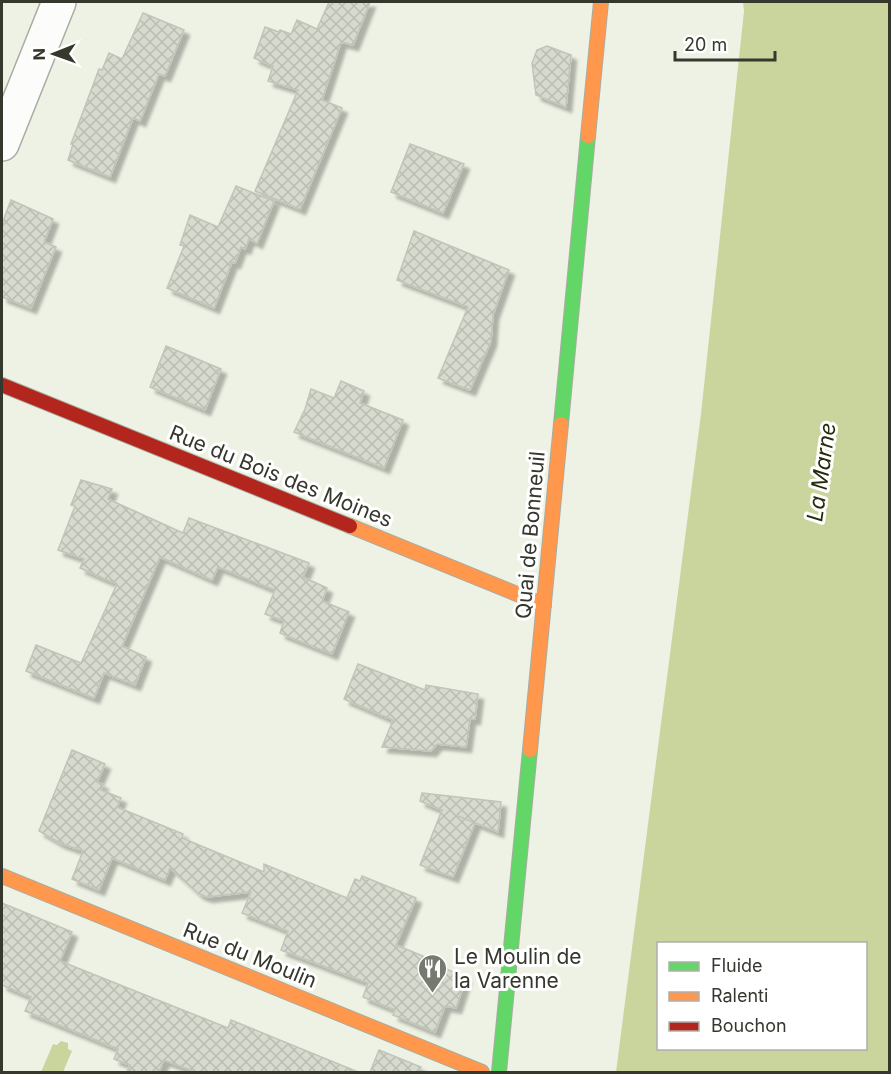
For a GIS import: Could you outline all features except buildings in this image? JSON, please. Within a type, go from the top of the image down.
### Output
[{"type":"street","points":[[2,144],[59,2]]},
{"type":"street","name":"Quai de Bonneuil","points":[[499,1072],[601,2]]},
{"type":"street","name":"Rue du Bois des Moines","points":[[2,385],[544,605]]},
{"type":"street","name":"Rue du Moulin","points":[[2,876],[482,1072]]},
{"type":"water","name":"La Marne","points":[[743,2],[889,2],[889,1072],[616,1072],[701,414],[744,11]]},
{"type":"water","points":[[61,1041],[68,1043],[68,1049],[72,1051],[63,1072],[41,1072],[53,1044],[57,1045]]},
{"type":"traffic: fast","points":[[561,424],[588,136]]},
{"type":"traffic: fast","points":[[499,1072],[530,750]]},
{"type":"traffic: slow","points":[[588,136],[601,2]]},
{"type":"traffic: slow","points":[[530,750],[561,424]]},
{"type":"traffic: slow","points":[[350,526],[544,605]]},
{"type":"traffic: slow","points":[[2,876],[482,1072]]},
{"type":"traffic: jam","points":[[2,385],[350,526]]},
{"type":"place","name":"Le Moulin de la Varenne","points":[[433,994]]}]
